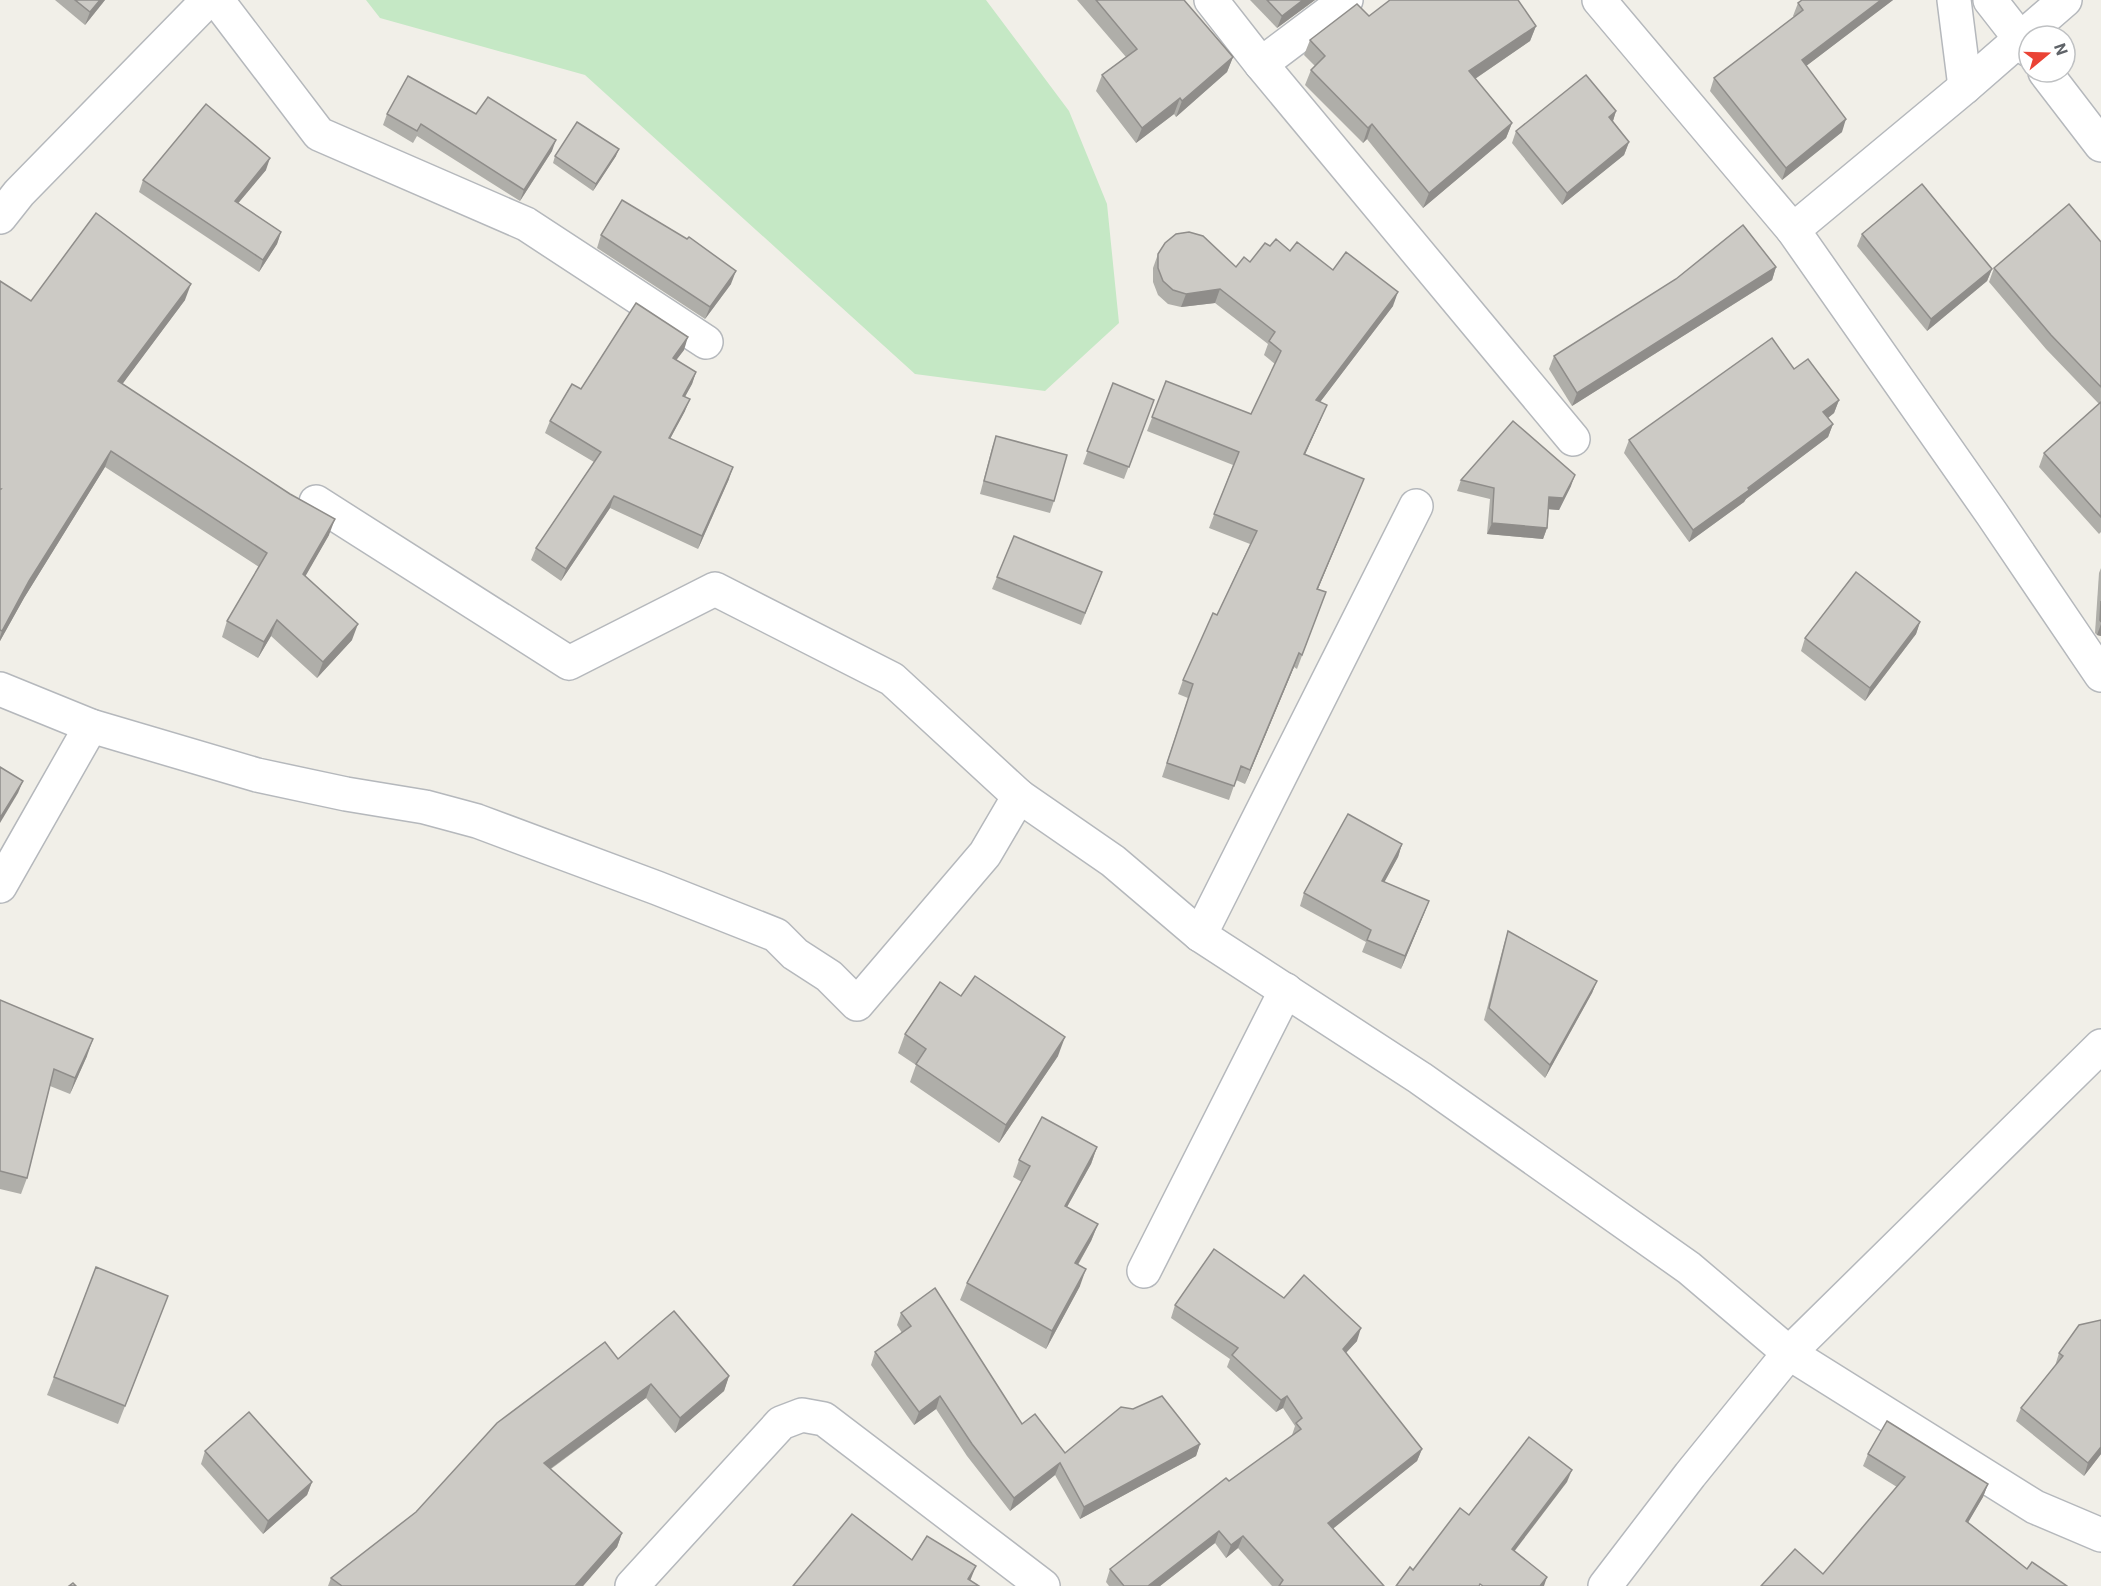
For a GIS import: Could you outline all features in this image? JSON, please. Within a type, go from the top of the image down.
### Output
[{"type":"street","points":[[0,217],[19,193],[208,0]]},
{"type":"street","points":[[218,0],[319,134],[526,224],[706,342]]},
{"type":"street","points":[[1211,0],[1261,64],[1573,439]]},
{"type":"street","points":[[1261,64],[1346,0]]},
{"type":"street","points":[[1599,0],[1793,230],[1992,514],[2101,675]]},
{"type":"street","points":[[1954,0],[1965,87]]},
{"type":"street","points":[[1990,0],[2017,35]]},
{"type":"street","points":[[2044,24],[2065,0]]},
{"type":"street","points":[[1793,230],[1965,87],[2017,51]]},
{"type":"street","points":[[2054,84],[2101,145]]},
{"type":"street","points":[[316,502],[569,663],[715,589],[892,679],[1019,796],[1113,861],[1200,935],[1420,1078],[1689,1268],[1789,1353],[2036,1508],[2101,1535]]},
{"type":"street","points":[[1200,935],[1416,506]]},
{"type":"street","points":[[0,688],[91,726],[257,775],[346,795],[425,807],[477,821],[776,935],[795,954],[829,975],[858,1004],[985,854],[1019,796]]},
{"type":"street","points":[[0,886],[91,726]]},
{"type":"street","points":[[1143,1271],[1286,990]]},
{"type":"street","points":[[1605,1586],[1690,1475],[1789,1353],[2101,1046]]},
{"type":"street","points":[[632,1586],[781,1423],[802,1415],[824,1419],[1043,1586]]},
{"type":"green space","points":[[366,0],[986,0],[1069,111],[1107,204],[1119,323],[1045,391],[915,374],[585,75],[380,18]]},
{"type":"building","points":[[75,0],[100,0],[90,12]]},
{"type":"building","points":[[1096,0],[1184,0],[1233,57],[1182,101],[1180,98],[1142,128],[1102,75],[1137,49]]},
{"type":"building","points":[[1267,0],[1303,0],[1282,16]]},
{"type":"building","points":[[1390,0],[1518,0],[1536,26],[1469,71],[1512,123],[1429,193],[1372,124],[1368,128],[1311,70],[1325,56],[1310,40],[1357,4],[1369,16]]},
{"type":"building","points":[[1802,0],[1881,0],[1802,60],[1846,119],[1786,168],[1714,78],[1803,10],[1798,3]]},
{"type":"building","points":[[1586,75],[1616,111],[1609,117],[1629,142],[1567,193],[1516,131]]},
{"type":"building","points":[[408,76],[476,114],[488,97],[556,140],[524,190],[421,124],[417,131],[387,114]]},
{"type":"building","points":[[206,104],[270,158],[235,201],[281,232],[263,260],[143,180]]},
{"type":"building","points":[[577,122],[619,149],[596,184],[555,156]]},
{"type":"building","points":[[1922,184],[1992,269],[1931,319],[1862,234]]},
{"type":"building","points":[[622,200],[687,239],[689,237],[736,271],[710,307],[601,235]]},
{"type":"building","points":[[2069,204],[2101,242],[2101,387],[2051,335],[1994,268]]},
{"type":"building","points":[[96,213],[191,284],[118,381],[290,494],[335,519],[303,574],[358,624],[323,662],[277,620],[264,642],[227,621],[267,553],[111,451],[29,581],[2,631],[0,630],[0,281],[31,301]]},
{"type":"building","points":[[1743,225],[1776,267],[1577,393],[1554,356],[1676,279]]},
{"type":"building","points":[[1189,232],[1203,236],[1236,267],[1244,257],[1250,262],[1265,243],[1270,246],[1276,239],[1290,251],[1297,242],[1333,270],[1346,252],[1398,292],[1316,400],[1327,405],[1304,454],[1364,479],[1317,589],[1326,592],[1302,655],[1299,653],[1250,770],[1241,766],[1234,786],[1167,763],[1193,684],[1183,680],[1213,613],[1217,615],[1257,531],[1214,514],[1239,452],[1152,417],[1166,381],[1251,414],[1281,351],[1269,341],[1275,332],[1220,289],[1186,294],[1173,290],[1163,281],[1158,268],[1158,254],[1165,243],[1176,234]]},
{"type":"building","points":[[636,303],[688,337],[673,358],[696,372],[683,396],[690,399],[669,438],[733,467],[702,536],[614,496],[566,569],[536,548],[601,452],[550,421],[572,384],[581,389]]},
{"type":"building","points":[[1772,338],[1794,369],[1808,359],[1839,400],[1823,412],[1833,424],[1748,488],[1749,490],[1693,530],[1629,440]]},
{"type":"building","points":[[1113,383],[1154,400],[1129,467],[1087,451]]},
{"type":"building","points":[[2101,402],[2101,517],[2044,453]]},
{"type":"building","points":[[1513,421],[1575,475],[1563,498],[1549,497],[1547,528],[1492,523],[1494,488],[1461,480]]},
{"type":"building","points":[[996,436],[1067,455],[1054,501],[984,481]]},
{"type":"building","points":[[1014,536],[1102,572],[1085,613],[997,577]]},
{"type":"building","points":[[1856,572],[1920,622],[1870,688],[1805,638]]},
{"type":"building","points":[[0,767],[23,781],[0,818]]},
{"type":"building","points":[[1348,814],[1402,844],[1382,881],[1429,901],[1405,956],[1367,940],[1371,930],[1304,893]]},
{"type":"building","points":[[1508,931],[1597,981],[1550,1065],[1489,1008]]},
{"type":"building","points":[[975,976],[1065,1037],[1006,1125],[916,1064],[926,1049],[905,1034],[940,982],[961,996]]},
{"type":"building","points":[[0,1000],[93,1039],[75,1078],[54,1069],[27,1178],[0,1171]]},
{"type":"building","points":[[1042,1117],[1097,1147],[1065,1206],[1098,1224],[1075,1263],[1086,1269],[1052,1331],[967,1283],[1030,1166],[1019,1160]]},
{"type":"building","points":[[1214,1249],[1284,1298],[1304,1275],[1361,1328],[1343,1349],[1422,1449],[1328,1523],[1384,1586],[1279,1586],[1283,1580],[1243,1536],[1231,1545],[1219,1531],[1148,1586],[1124,1586],[1110,1569],[1226,1478],[1229,1481],[1301,1429],[1296,1423],[1302,1418],[1287,1396],[1281,1400],[1232,1355],[1238,1348],[1175,1305]]},
{"type":"building","points":[[96,1267],[168,1296],[125,1406],[54,1377]]},
{"type":"building","points":[[935,1288],[1022,1424],[1035,1414],[1065,1453],[1121,1407],[1133,1409],[1162,1396],[1200,1444],[1084,1507],[1060,1463],[1014,1498],[972,1444],[940,1396],[919,1412],[875,1352],[911,1326],[901,1313]]},
{"type":"building","points":[[674,1311],[729,1376],[680,1418],[651,1384],[544,1463],[622,1533],[575,1586],[342,1586],[331,1578],[416,1512],[497,1423],[605,1342],[618,1359]]},
{"type":"building","points":[[2101,1320],[2101,1447],[2088,1463],[2021,1408],[2063,1356],[2059,1353],[2079,1325]]},
{"type":"building","points":[[249,1412],[312,1482],[268,1521],[205,1451]]},
{"type":"building","points":[[1887,1421],[1988,1484],[1966,1521],[2027,1569],[2032,1562],[2067,1586],[1761,1586],[1795,1549],[1823,1574],[1905,1477],[1868,1454]]},
{"type":"building","points":[[1529,1437],[1572,1470],[1512,1549],[1547,1577],[1540,1586],[1483,1586],[1480,1584],[1479,1586],[1396,1586],[1410,1567],[1413,1570],[1460,1508],[1469,1515]]},
{"type":"building","points":[[852,1514],[912,1560],[927,1536],[976,1566],[968,1579],[979,1586],[793,1586]]}]
